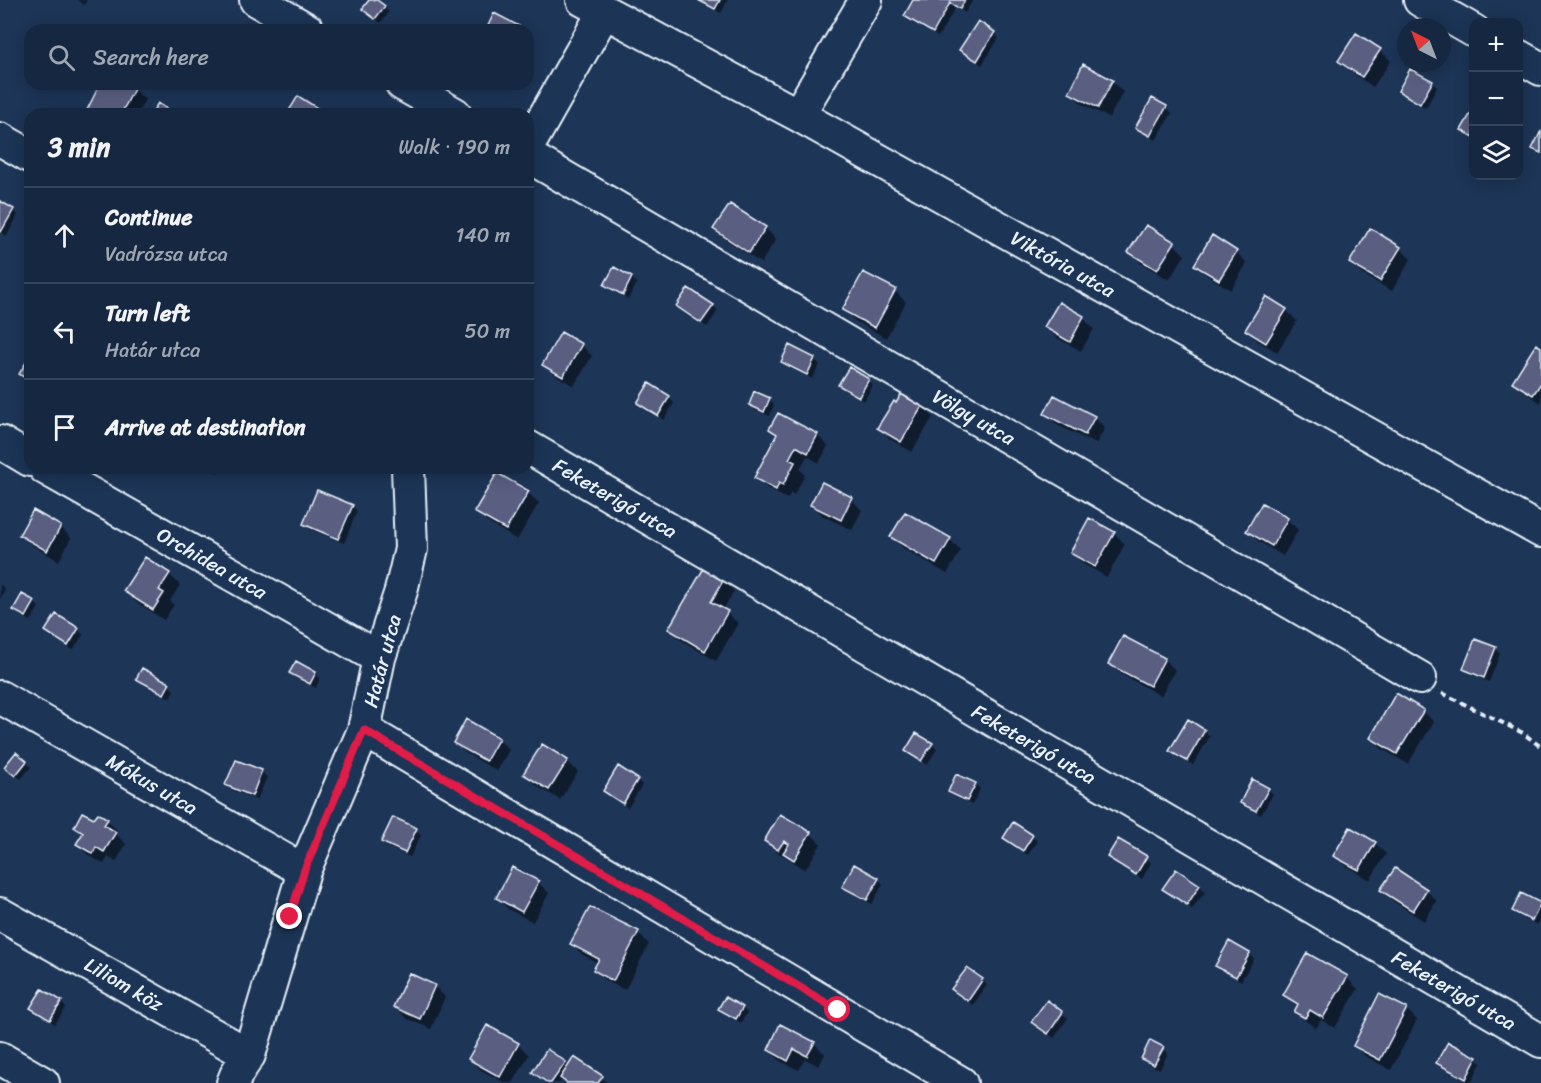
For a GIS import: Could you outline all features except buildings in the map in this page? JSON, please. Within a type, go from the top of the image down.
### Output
[{"type":"street","points":[[256,0],[298,24]]},
{"type":"street","points":[[798,115],[866,0]]},
{"type":"street","points":[[1420,0],[1469,29]]},
{"type":"street","points":[[534,133],[593,6]]},
{"type":"street","name":"Viktória utca","points":[[593,6],[798,115],[1541,531]]},
{"type":"street","points":[[1523,60],[1541,69]]},
{"type":"street","points":[[413,90],[444,108]]},
{"type":"street","points":[[0,139],[24,153]]},
{"type":"street","name":"Völgy utca","points":[[534,160],[1420,678]]},
{"type":"street","points":[[0,442],[24,456]]},
{"type":"street","name":"Feketerigó utca","points":[[534,451],[1541,1041]]},
{"type":"street","name":"Orchidea utca","points":[[56,474],[379,658]]},
{"type":"street","name":"Határ utca","points":[[244,1073],[304,871],[364,730],[379,658],[401,591],[411,549],[408,474]]},
{"type":"street","name":"Mókus utca","points":[[0,697],[304,871]]},
{"type":"street","points":[[364,730],[961,1083]]},
{"type":"street","name":"Liliom köz","points":[[0,914],[244,1073]]},
{"type":"street","points":[[0,1058],[43,1083]]},
{"type":"path","points":[[1420,678],[1445,696],[1523,733],[1541,747]]},
{"type":"route","points":[[290,917],[304,871],[364,730],[838,1010]]}]
